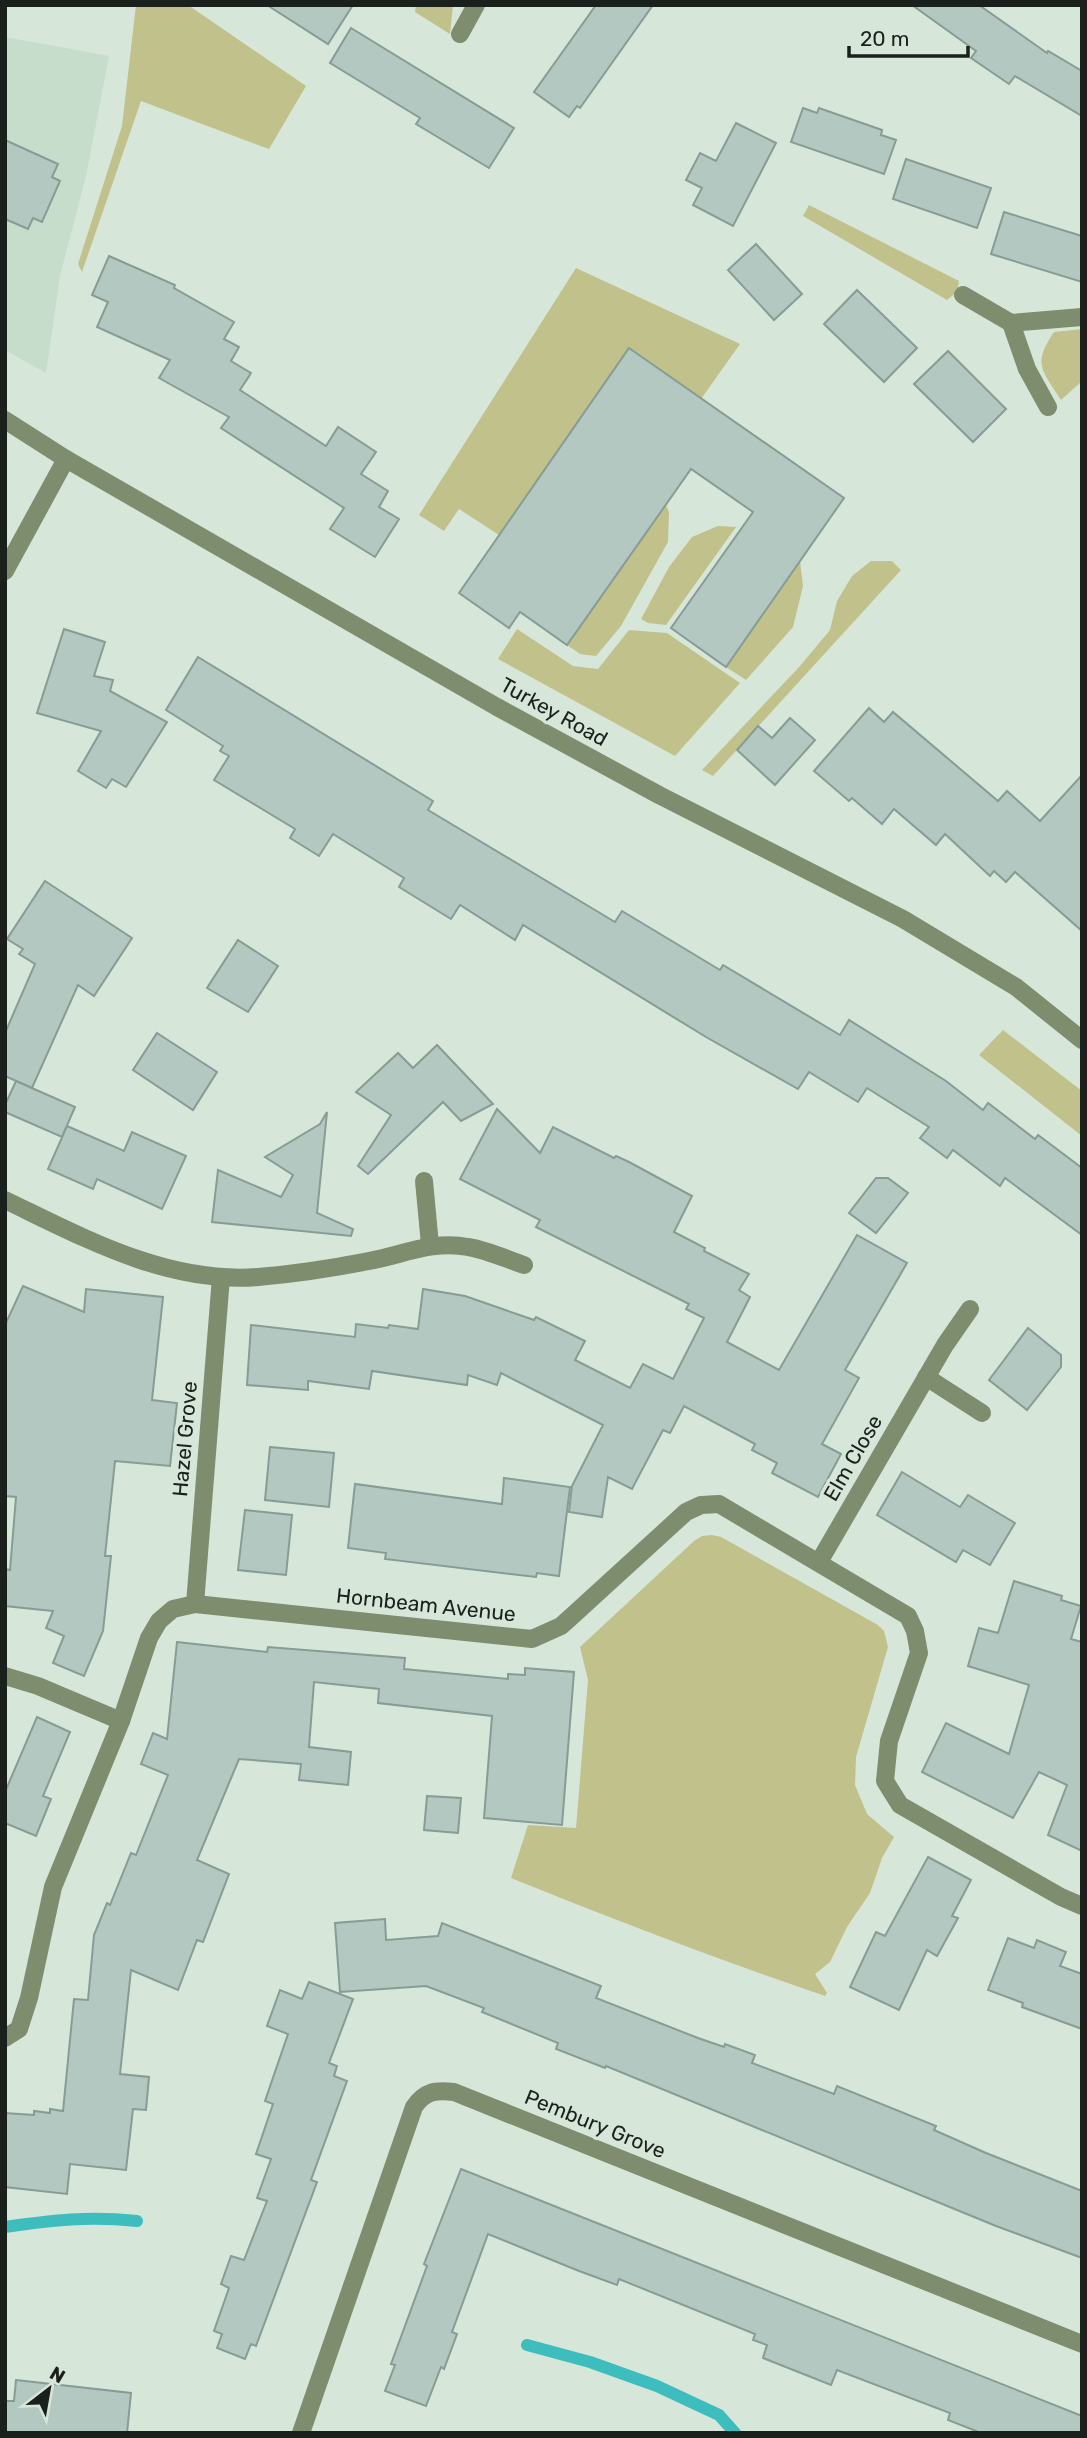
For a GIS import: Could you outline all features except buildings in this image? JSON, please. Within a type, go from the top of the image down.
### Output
[{"type":"street","points":[[460,34],[476,5]]},
{"type":"street","points":[[963,295],[1011,323],[1082,317]]},
{"type":"street","points":[[1011,323],[1027,369],[1048,407]]},
{"type":"street","name":"Turkey Road","points":[[5,420],[66,459],[392,649],[659,795],[903,919],[1016,988],[1082,1040]]},
{"type":"street","points":[[5,571],[66,459]]},
{"type":"street","points":[[424,1181],[430,1245]]},
{"type":"street","points":[[5,1200],[107,1249],[164,1267],[221,1277],[257,1277],[369,1261],[430,1245],[468,1247],[524,1265]]},
{"type":"street","name":"Hazel Grove","points":[[195,1604],[221,1277]]},
{"type":"street","name":"Elm Close","points":[[819,1562],[944,1345],[970,1309]]},
{"type":"street","points":[[926,1377],[982,1413]]},
{"type":"street","name":"Hornbeam Avenue","points":[[5,2038],[19,2029],[29,1998],[53,1887],[121,1721],[149,1638],[159,1621],[173,1609],[195,1604],[532,1639],[561,1626],[685,1512],[701,1504],[719,1504],[908,1616],[915,1631],[919,1653],[889,1741],[885,1780],[900,1805],[1050,1891],[1082,1906]]},
{"type":"street","points":[[5,1675],[121,1721]]},
{"type":"street","name":"Pembury Grove","points":[[302,2433],[414,2107],[422,2096],[437,2091],[454,2092],[1082,2344]]},
{"type":"shaded area","points":[[5,37],[109,56],[86,176],[60,276],[46,373],[5,350]]},
{"type":"green space","points":[[136,5],[188,5],[306,86],[269,149],[141,101],[82,272],[78,264],[122,126]]},
{"type":"green space","points":[[416,5],[453,5],[450,34],[415,12]]},
{"type":"green space","points":[[809,205],[959,281],[957,292],[947,300],[803,216]]},
{"type":"green space","points":[[576,268],[740,344],[701,399],[629,349],[499,535],[459,509],[444,531],[419,515]]},
{"type":"green space","points":[[1082,329],[1082,381],[1061,400],[1042,367],[1043,352],[1054,332]]},
{"type":"green space","points":[[659,490],[669,512],[668,542],[621,626],[596,656],[580,654],[567,645],[659,513]]},
{"type":"green space","points":[[718,526],[736,527],[666,625],[648,623],[641,619],[669,567],[692,537]]},
{"type":"green space","points":[[800,561],[803,586],[793,627],[746,680],[726,667]]},
{"type":"green space","points":[[871,561],[892,561],[901,570],[713,776],[702,770],[800,666],[830,630],[837,601],[852,576]]},
{"type":"green space","points":[[517,629],[573,666],[598,669],[629,630],[667,633],[740,683],[675,756],[498,659]]},
{"type":"green space","points":[[1003,1030],[1082,1091],[1082,1136],[979,1055]]},
{"type":"green space","points":[[702,1536],[721,1537],[878,1625],[884,1631],[888,1647],[856,1757],[855,1785],[867,1814],[894,1837],[882,1858],[870,1893],[847,1927],[830,1962],[815,1974],[827,1993],[825,1996],[667,1939],[511,1878],[528,1825],[576,1828],[588,1680],[580,1647],[694,1541]]},
{"type":"waterway","points":[[5,2227],[71,2220],[137,2221]]},
{"type":"waterway","points":[[527,2345],[590,2362],[657,2386],[719,2415],[735,2433]]}]
